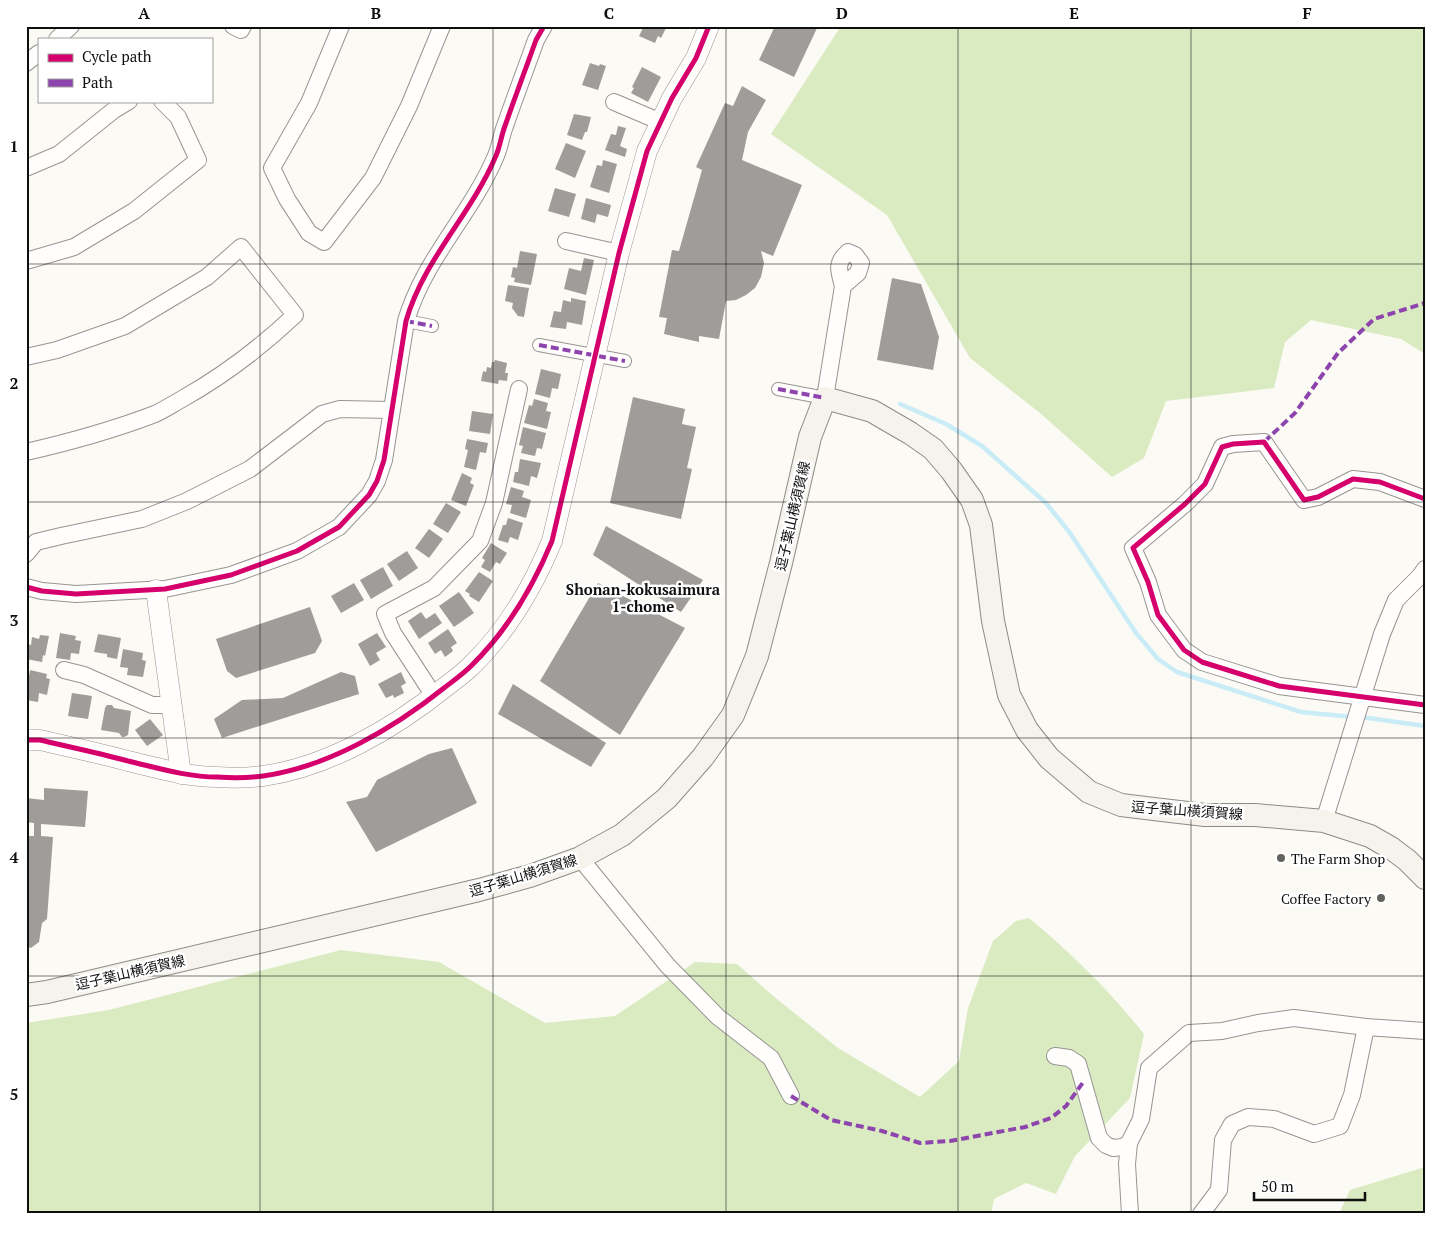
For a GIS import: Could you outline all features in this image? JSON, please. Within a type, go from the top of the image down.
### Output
[{"type":"main road","name":"逗子葉山横須賀線","points":[[26,995],[47,992],[479,890],[530,876],[580,858],[622,835],[668,798],[703,757],[733,715],[757,656],[781,564],[810,437],[826,398],[872,411],[933,449],[951,470],[972,500],[981,525],[993,621],[1009,695],[1026,730],[1049,758],[1069,776],[1089,792],[1121,805],[1205,815],[1255,815],[1324,821],[1370,836],[1407,860],[1425,878]]},
{"type":"street","points":[[58,38],[71,26]]},
{"type":"street","points":[[233,26],[241,30],[243,26]]},
{"type":"street","points":[[341,26],[309,102],[272,168],[287,199],[309,232],[324,242],[373,178],[408,106],[442,26]]},
{"type":"street","points":[[26,587],[42,591],[76,594],[156,590],[231,575],[297,551],[338,527],[369,495],[377,481],[384,460],[406,321],[412,299],[432,260],[476,193],[496,158],[504,128],[536,40],[544,26]]},
{"type":"street","points":[[26,740],[40,740],[181,774],[215,777],[262,777],[302,768],[389,728],[434,696],[470,667],[520,605],[539,573],[552,541],[619,253],[647,151],[672,98],[696,58],[709,26]]},
{"type":"street","points":[[26,62],[38,54]]},
{"type":"street","points":[[26,168],[59,154],[114,110],[127,102]]},
{"type":"street","points":[[26,261],[74,247],[134,211],[198,160],[178,117],[163,102]]},
{"type":"street","points":[[614,102],[661,122]]},
{"type":"street","points":[[566,241],[619,253]]},
{"type":"street","points":[[26,357],[57,350],[126,326],[206,277],[241,247],[294,315],[242,361],[200,389],[156,413],[73,442],[26,452]]},
{"type":"street","points":[[778,389],[826,398],[844,286]]},
{"type":"street","points":[[406,321],[432,326]]},
{"type":"street","points":[[539,346],[625,361]]},
{"type":"street","points":[[434,696],[393,633],[385,614],[434,588],[480,541],[494,503],[519,390]]},
{"type":"street","points":[[26,554],[36,542],[142,519],[187,502],[250,470],[322,414],[340,409],[391,410]]},
{"type":"street","points":[[1425,499],[1380,482],[1353,479],[1318,497],[1304,500],[1264,442],[1233,444],[1222,447],[1205,484],[1185,504],[1133,548],[1148,582],[1158,615],[1184,650],[1202,662],[1279,686],[1425,705]]},
{"type":"street","points":[[1324,821],[1382,634],[1396,600],[1425,569]]},
{"type":"street","points":[[156,590],[181,774]]},
{"type":"street","points":[[64,670],[84,675],[152,705],[172,705]]},
{"type":"street","points":[[580,858],[667,964],[718,1017],[770,1058],[791,1096]]},
{"type":"street","points":[[1130,1214],[1127,1171],[1129,1143],[1141,1118],[1149,1068],[1189,1032],[1222,1031],[1294,1018],[1366,1027],[1425,1031]]},
{"type":"street","points":[[1201,1214],[1219,1190],[1223,1140],[1232,1124],[1248,1117],[1274,1119],[1314,1134],[1340,1126],[1352,1095],[1366,1027]]},
{"type":"street","points":[[1055,1056],[1069,1058],[1078,1064],[1099,1138],[1106,1145],[1114,1148],[1123,1147],[1129,1143]]},
{"type":"green space","points":[[841,26],[1425,26],[1425,354],[1401,339],[1311,320],[1285,342],[1274,388],[1166,401],[1144,458],[1112,477],[1040,413],[970,358],[887,215],[771,134]]},
{"type":"green space","points":[[1029,918],[1089,973],[1144,1034],[1130,1098],[1075,1156],[1056,1194],[1026,1183],[994,1199],[991,1214],[26,1214],[26,1023],[109,1010],[341,950],[439,962],[545,1023],[615,1016],[695,962],[737,964],[838,1048],[920,1097],[959,1061],[968,1008],[993,941],[1016,921]]},
{"type":"green space","points":[[1425,1167],[1425,1214],[1339,1214],[1350,1190]]},
{"type":"building","points":[[644,26],[663,26],[666,28],[661,38],[658,36],[655,43],[639,36]]},
{"type":"building","points":[[775,26],[818,26],[794,77],[759,60]]},
{"type":"building","points":[[590,63],[606,66],[598,90],[582,85]]},
{"type":"building","points":[[642,67],[661,77],[648,102],[631,93]]},
{"type":"building","points":[[742,86],[766,100],[748,132],[742,160],[802,185],[773,256],[761,251],[764,263],[761,277],[755,288],[736,300],[726,301],[719,339],[699,336],[699,342],[664,334],[667,318],[659,317],[672,250],[679,251],[702,170],[696,167],[725,103],[733,106]]},
{"type":"building","points":[[574,114],[591,117],[587,132],[585,132],[582,140],[567,135]]},
{"type":"building","points":[[618,126],[626,128],[620,146],[627,149],[625,157],[605,150],[611,134],[616,135]]},
{"type":"building","points":[[566,143],[586,151],[575,178],[555,169]]},
{"type":"building","points":[[603,160],[617,164],[609,193],[590,187],[597,165],[602,166]]},
{"type":"building","points":[[555,188],[576,194],[569,217],[548,211]]},
{"type":"building","points":[[586,198],[611,205],[608,217],[597,214],[595,223],[581,219]]},
{"type":"building","points":[[520,251],[537,254],[531,285],[514,282],[515,278],[511,277],[513,267],[517,268]]},
{"type":"building","points":[[584,258],[594,260],[586,295],[564,289],[569,268],[581,271]]},
{"type":"building","points":[[892,278],[921,284],[939,337],[933,370],[877,360]]},
{"type":"building","points":[[508,285],[529,288],[524,317],[518,316],[512,308],[513,303],[505,301]]},
{"type":"building","points":[[571,298],[586,301],[582,325],[567,322],[566,329],[550,327],[554,311],[561,312],[563,300],[571,302]]},
{"type":"building","points":[[495,360],[507,363],[505,373],[508,373],[507,381],[499,380],[498,384],[481,381],[483,371],[486,372],[487,367],[491,368],[492,362]]},
{"type":"building","points":[[541,369],[561,374],[558,389],[552,388],[550,398],[535,394]]},
{"type":"building","points":[[633,397],[685,409],[682,424],[696,427],[687,468],[692,469],[681,519],[610,503]]},
{"type":"building","points":[[534,399],[548,403],[546,411],[551,412],[547,429],[524,423],[529,405],[532,406]]},
{"type":"building","points":[[472,411],[493,414],[490,434],[469,431]]},
{"type":"building","points":[[523,427],[546,433],[542,449],[537,448],[535,456],[521,453],[523,446],[519,445]]},
{"type":"building","points":[[467,439],[488,443],[486,453],[480,452],[476,470],[464,467],[468,450],[465,449]]},
{"type":"building","points":[[520,459],[541,463],[537,478],[531,476],[529,486],[513,482],[515,472],[518,472]]},
{"type":"building","points":[[462,473],[472,478],[470,483],[474,485],[466,506],[451,500]]},
{"type":"building","points":[[511,487],[524,491],[522,497],[531,500],[526,518],[510,513],[512,505],[506,504]]},
{"type":"building","points":[[446,503],[461,512],[448,533],[433,524]]},
{"type":"building","points":[[508,518],[523,523],[518,540],[510,537],[508,543],[498,540],[503,525],[506,525]]},
{"type":"building","points":[[606,526],[703,580],[681,612],[593,555]]},
{"type":"building","points":[[429,529],[443,539],[429,558],[415,548]]},
{"type":"building","points":[[491,543],[507,553],[500,564],[496,562],[490,572],[481,567],[485,560],[482,558]]},
{"type":"building","points":[[407,551],[418,568],[399,581],[387,564]]},
{"type":"building","points":[[383,567],[393,586],[371,599],[360,580]]},
{"type":"building","points":[[479,572],[493,581],[479,602],[465,591]]},
{"type":"building","points":[[354,583],[364,600],[341,613],[331,596]]},
{"type":"building","points":[[598,583],[685,628],[620,735],[540,681]]},
{"type":"building","points":[[459,592],[474,613],[454,627],[439,606]]},
{"type":"building","points":[[310,607],[322,641],[315,653],[236,678],[227,671],[216,639]]},
{"type":"building","points":[[421,612],[426,619],[435,613],[442,623],[419,639],[408,621]]},
{"type":"building","points":[[448,629],[457,643],[451,647],[453,651],[445,657],[441,650],[435,654],[428,643]]},
{"type":"building","points":[[60,633],[76,636],[75,640],[81,641],[79,654],[71,653],[70,660],[56,658]]},
{"type":"building","points":[[377,633],[386,647],[376,653],[380,660],[370,666],[358,644]]},
{"type":"building","points":[[98,634],[121,638],[117,659],[107,657],[107,654],[94,652]]},
{"type":"building","points":[[40,635],[49,636],[42,662],[26,659],[27,644],[31,645],[32,637],[39,639]]},
{"type":"building","points":[[123,649],[143,653],[142,660],[146,661],[143,677],[127,675],[128,668],[120,667]]},
{"type":"building","points":[[30,670],[47,674],[46,678],[50,679],[47,695],[39,693],[38,702],[26,700],[26,675],[29,676]]},
{"type":"building","points":[[341,672],[355,676],[359,694],[222,738],[214,719],[242,700],[283,698]]},
{"type":"building","points":[[401,672],[406,683],[401,686],[404,693],[394,698],[393,695],[386,698],[378,684]]},
{"type":"building","points":[[513,684],[606,743],[591,767],[498,714]]},
{"type":"building","points":[[72,693],[92,696],[88,719],[68,716]]},
{"type":"building","points":[[107,705],[131,711],[128,735],[122,737],[119,733],[101,730]]},
{"type":"building","points":[[150,719],[163,735],[147,746],[135,730]]},
{"type":"building","points":[[452,748],[477,803],[376,852],[346,802],[367,797],[377,780],[429,754]]},
{"type":"building","points":[[44,788],[88,791],[85,827],[41,824],[41,836],[53,837],[47,919],[42,923],[39,942],[31,948],[26,946],[26,836],[34,836],[34,823],[26,822],[26,798],[44,800]]},
{"type":"waterway","points":[[900,404],[946,424],[982,446],[1046,503],[1070,533],[1136,633],[1158,659],[1177,672],[1301,712],[1353,717]]},
{"type":"waterway","points":[[1361,717],[1425,726]]},
{"type":"marked path","points":[[1264,442],[1295,413],[1338,353],[1374,319],[1425,303]]},
{"type":"marked path","points":[[406,321],[432,326]]},
{"type":"marked path","points":[[539,345],[625,361]]},
{"type":"marked path","points":[[778,389],[825,398]]},
{"type":"marked path","points":[[791,1096],[831,1120],[882,1131],[920,1143],[950,1141],[1025,1127],[1051,1118],[1066,1106],[1084,1081]]},
{"type":"cycle path","points":[[26,587],[42,591],[76,594],[165,589],[231,575],[297,551],[339,527],[369,495],[377,481],[384,460],[406,321],[414,299],[435,257],[485,179],[498,150],[536,40],[544,26]]},
{"type":"cycle path","points":[[26,740],[40,740],[184,774],[234,778],[263,776],[312,764],[359,744],[425,703],[468,669],[496,638],[518,608],[528,592],[552,541],[619,253],[647,151],[672,98],[696,58],[709,26]]},
{"type":"cycle path","points":[[1425,499],[1380,482],[1353,479],[1318,497],[1304,500],[1264,442],[1233,444],[1222,447],[1205,484],[1185,504],[1133,548],[1148,582],[1158,615],[1184,650],[1202,662],[1279,686],[1425,705]]},
{"type":"place","name":"The Farm Shop","points":[[1281,858]]},
{"type":"place","name":"Coffee Factory","points":[[1381,898]]},
{"type":"district","name":"Shonan-kokusaimura 1-chome","points":[[643,598]]}]
